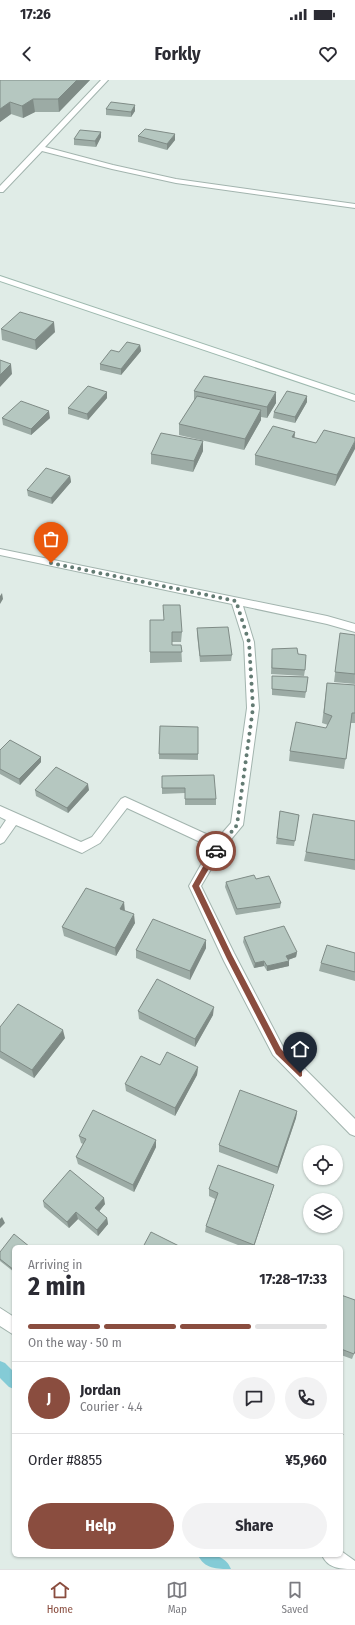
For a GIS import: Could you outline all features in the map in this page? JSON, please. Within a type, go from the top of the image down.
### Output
[{"type":"street","points":[[0,190],[105,80]]},
{"type":"street","points":[[40,148],[112,167],[176,181],[355,206]]},
{"type":"street","points":[[0,278],[355,398]]},
{"type":"street","points":[[0,552],[327,620],[355,628]]},
{"type":"street","points":[[236,601],[249,642],[253,708],[237,825],[219,845],[195,886],[222,943],[278,1051],[355,1130]]},
{"type":"street","points":[[0,811],[14,819],[82,848],[96,840],[125,802],[219,845]]},
{"type":"street","points":[[0,839],[14,819]]},
{"type":"street","points":[[0,1316],[12,1325]]},
{"type":"street","points":[[334,1557],[352,1569]]},
{"type":"building","points":[[0,80],[77,80],[58,99],[33,99],[22,106],[10,102],[0,109]]},
{"type":"building","points":[[111,102],[135,105],[131,112],[106,109]]},
{"type":"building","points":[[145,129],[175,134],[167,144],[138,136]]},
{"type":"building","points":[[80,130],[101,132],[95,141],[74,139]]},
{"type":"building","points":[[20,312],[54,322],[35,340],[1,329]]},
{"type":"building","points":[[127,342],[140,345],[121,369],[100,364],[111,350],[119,352]]},
{"type":"building","points":[[0,360],[11,364],[0,375]]},
{"type":"building","points":[[204,376],[276,392],[267,407],[194,391]]},
{"type":"building","points":[[88,386],[107,392],[87,414],[68,408]]},
{"type":"building","points":[[287,391],[307,396],[295,417],[274,412]]},
{"type":"building","points":[[197,396],[261,410],[245,439],[179,424]]},
{"type":"building","points":[[21,401],[49,411],[31,429],[2,418]]},
{"type":"building","points":[[273,426],[295,432],[292,437],[316,443],[324,430],[355,438],[355,441],[337,475],[255,455]]},
{"type":"building","points":[[161,433],[203,441],[194,461],[151,454]]},
{"type":"building","points":[[46,468],[70,476],[51,498],[27,490]]},
{"type":"building","points":[[163,605],[180,605],[182,632],[172,632],[172,645],[181,645],[182,652],[150,652],[150,620],[164,620]]},
{"type":"building","points":[[228,627],[232,655],[200,656],[197,628]]},
{"type":"building","points":[[340,633],[355,635],[355,674],[335,672]]},
{"type":"building","points":[[297,648],[298,654],[306,655],[305,670],[272,668],[272,649]]},
{"type":"building","points":[[272,676],[308,677],[306,692],[272,689]]},
{"type":"building","points":[[327,683],[355,685],[355,713],[352,713],[346,759],[290,751],[296,722],[326,728],[332,716],[324,713]]},
{"type":"building","points":[[160,726],[198,727],[198,754],[159,754]]},
{"type":"building","points":[[10,740],[41,757],[19,779],[0,769],[0,750]]},
{"type":"building","points":[[56,767],[88,784],[67,808],[35,790]]},
{"type":"building","points":[[214,775],[216,799],[185,799],[185,788],[162,788],[162,776]]},
{"type":"building","points":[[280,811],[299,815],[295,841],[277,838]]},
{"type":"building","points":[[313,814],[355,821],[355,860],[306,852]]},
{"type":"building","points":[[254,875],[256,879],[269,876],[281,903],[237,909],[226,882]]},
{"type":"building","points":[[86,888],[124,902],[120,909],[134,914],[115,948],[62,927]]},
{"type":"building","points":[[153,919],[206,940],[190,971],[136,950]]},
{"type":"building","points":[[284,926],[297,952],[286,956],[289,961],[267,966],[264,961],[255,963],[244,937]]},
{"type":"building","points":[[327,945],[355,953],[355,972],[321,963]]},
{"type":"building","points":[[157,979],[214,1007],[195,1039],[138,1011]]},
{"type":"building","points":[[18,1004],[63,1030],[32,1070],[0,1051],[0,1027]]},
{"type":"building","points":[[167,1052],[198,1067],[175,1108],[125,1084],[141,1056],[160,1065]]},
{"type":"building","points":[[240,1090],[297,1111],[278,1167],[219,1145]]},
{"type":"building","points":[[93,1110],[156,1140],[133,1185],[76,1157],[86,1139],[79,1136]]},
{"type":"building","points":[[218,1165],[274,1185],[254,1245],[206,1226],[218,1193],[209,1189]]},
{"type":"building","points":[[70,1170],[104,1198],[95,1208],[107,1218],[97,1230],[76,1212],[67,1222],[43,1201]]},
{"type":"building","points":[[151,1232],[177,1245],[144,1245]]},
{"type":"building","points":[[14,1234],[28,1245],[12,1245],[12,1268],[0,1259],[0,1252]]},
{"type":"building","points":[[343,1296],[355,1300],[354,1354],[343,1350]]},
{"type":"waterway","points":[[0,1368],[12,1380]]},
{"type":"waterway","points":[[208,1557],[224,1569]]},
{"type":"way so far","points":[[51,563],[236,601],[249,642],[253,708],[237,825],[219,845],[216,851]]},
{"type":"route","points":[[216,851],[195,886],[229,957],[278,1051],[300,1073]]}]
